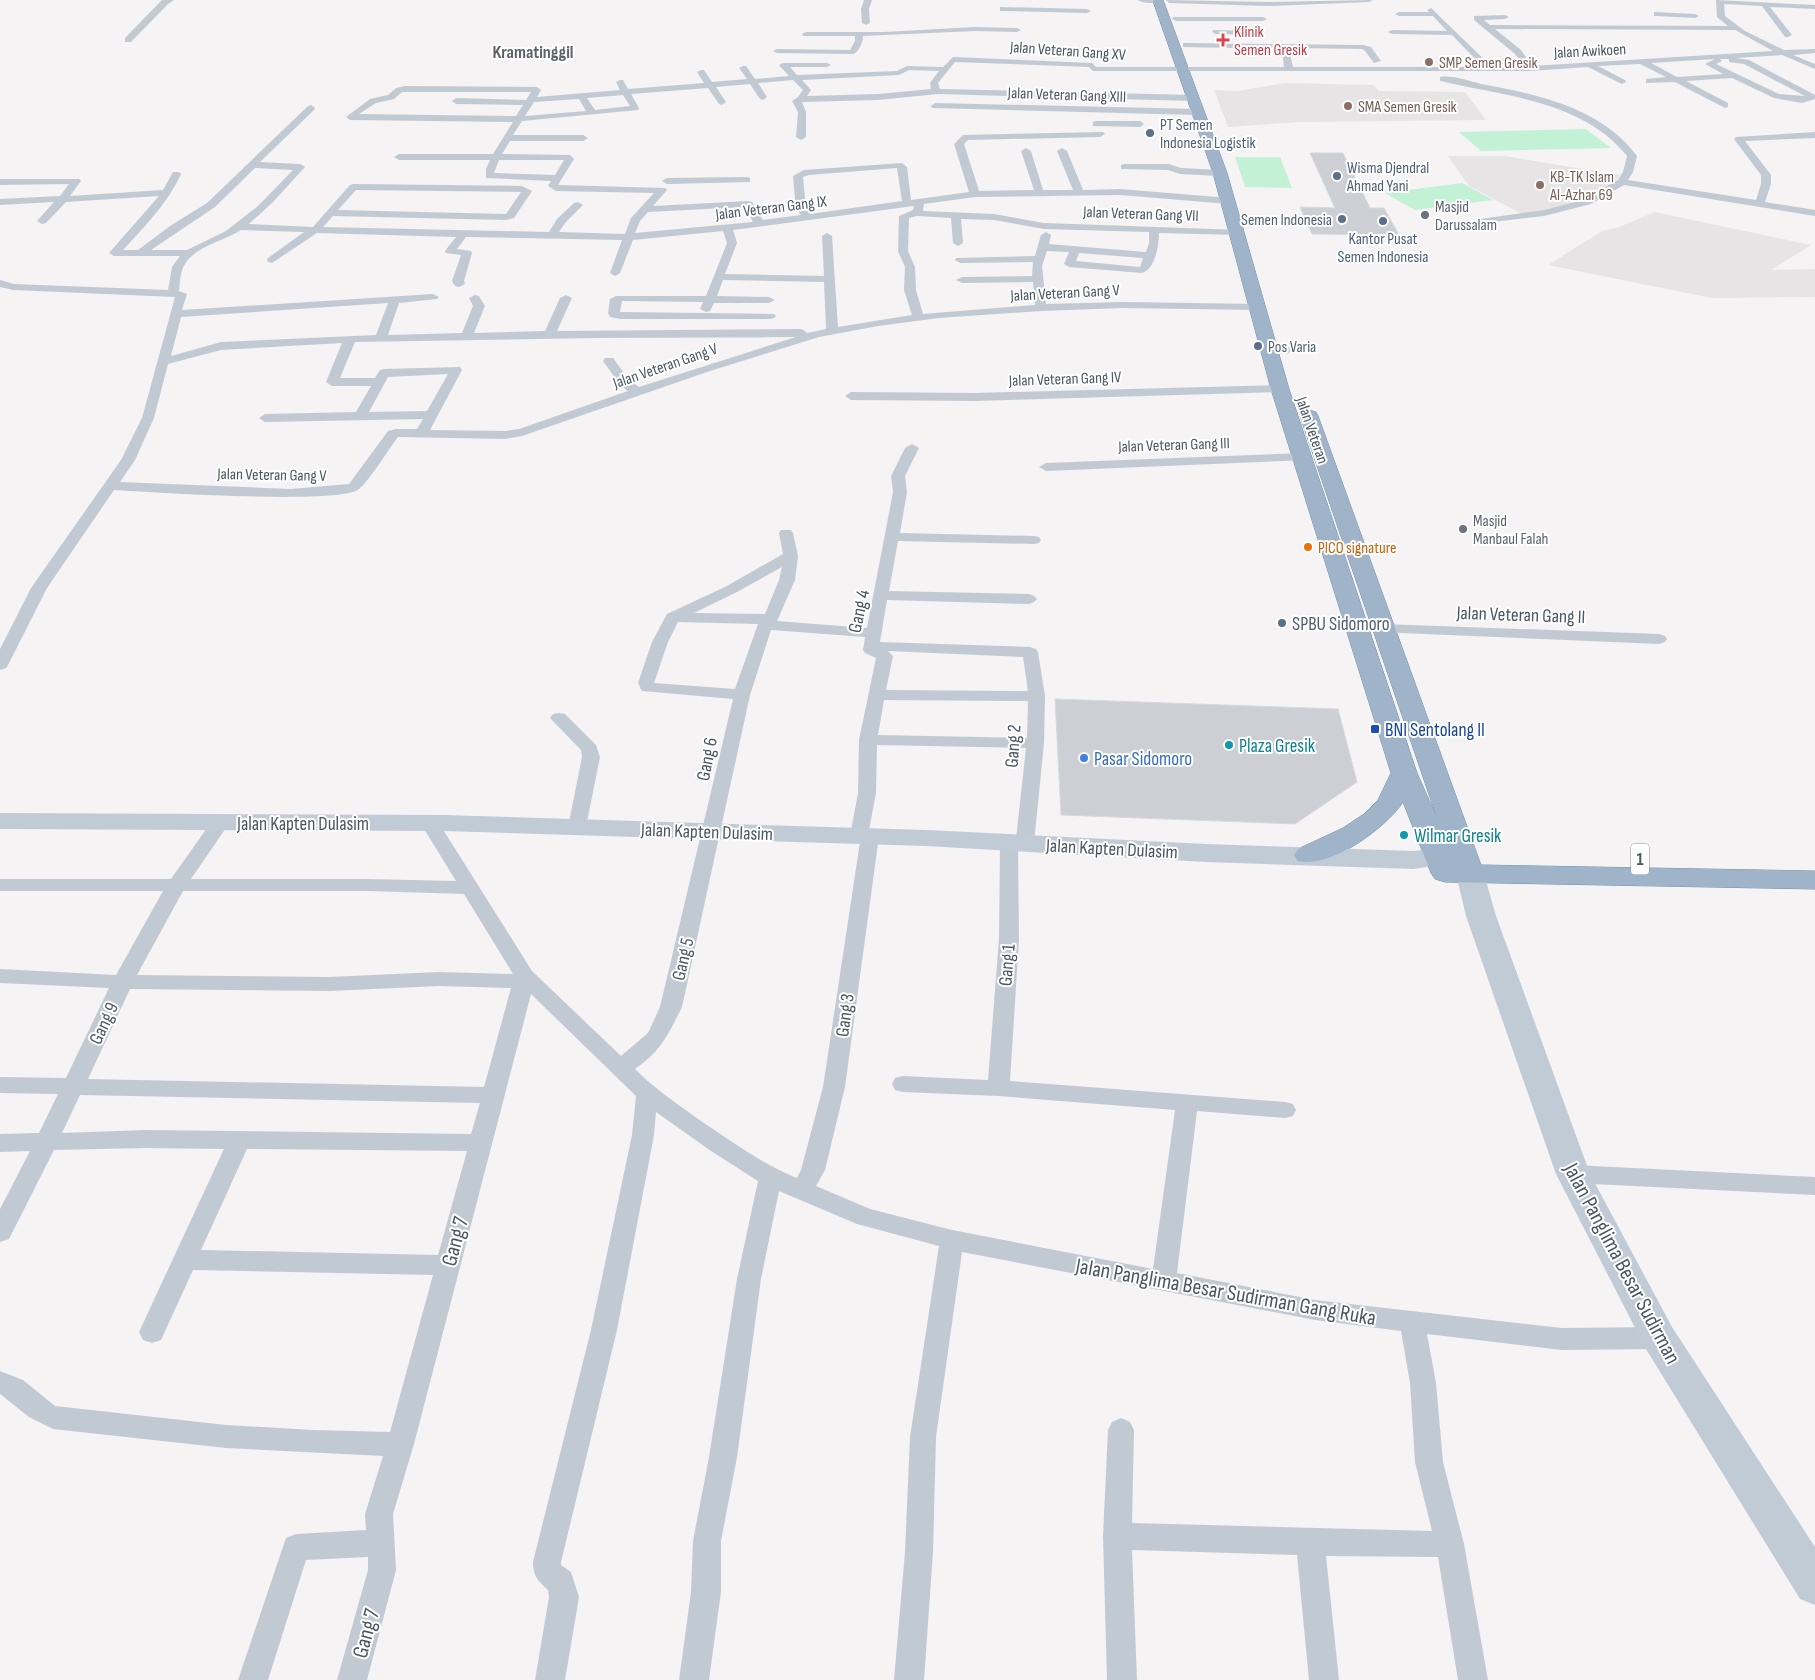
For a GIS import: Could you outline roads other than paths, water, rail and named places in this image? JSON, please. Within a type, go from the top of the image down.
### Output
[{"type":"highway","name":"Jalan Veteran","points":[[1158,0],[1191,71],[1260,265]]},
{"type":"highway","name":"Jalan Veteran","points":[[1168,0],[1186,45],[1197,110],[1220,173],[1237,232],[1271,331],[1382,629],[1447,864]]},
{"type":"highway","name":"Jalan Veteran","points":[[1271,331],[1280,389],[1404,773],[1447,864]]},
{"type":"highway","points":[[1308,855],[1337,842],[1375,818],[1390,802],[1404,773]]},
{"type":"highway","name":"1","points":[[1447,864],[1815,862]]},
{"type":"highway","name":"1","points":[[1447,864],[1815,880]]},
{"type":"main road","name":"Jalan Kapten Dulasim","points":[[0,821],[430,824],[712,831],[864,836],[1206,853],[1308,855],[1447,864]]},
{"type":"main road","name":"Jalan Panglima Besar Sudirman","points":[[1447,864],[1481,916],[1573,1174],[1651,1323],[1815,1585]]},
{"type":"street","points":[[128,40],[165,2],[170,0]]},
{"type":"street","points":[[866,23],[865,9],[868,0]]},
{"type":"street","points":[[1003,9],[1005,0]]},
{"type":"street","points":[[1142,0],[1158,0]]},
{"type":"street","points":[[1168,0],[1268,4],[1369,0]]},
{"type":"street","points":[[1790,0],[1812,7]]},
{"type":"street","points":[[1721,17],[1721,1],[1812,7]]},
{"type":"street","points":[[1764,4],[1788,35]]},
{"type":"street","points":[[1003,9],[1087,11]]},
{"type":"street","points":[[1003,9],[1009,14],[1017,30],[1017,42]]},
{"type":"street","points":[[1400,14],[1433,12],[1490,69]]},
{"type":"street","points":[[1657,14],[1702,16]]},
{"type":"street","points":[[1712,16],[1721,17],[1737,28],[1782,52],[1815,67]]},
{"type":"street","points":[[1518,17],[1477,18],[1518,52],[1530,68]]},
{"type":"street","points":[[1176,19],[1263,19]]},
{"type":"street","points":[[1397,22],[1444,23]]},
{"type":"street","points":[[1487,27],[1737,28]]},
{"type":"street","points":[[800,40],[975,29],[1017,30]]},
{"type":"street","points":[[1203,31],[1256,33]]},
{"type":"street","points":[[1392,32],[1454,32]]},
{"type":"street","points":[[806,34],[859,37]]},
{"type":"street","points":[[777,51],[853,52],[859,37]]},
{"type":"street","points":[[1186,45],[1363,47],[1368,49],[1377,61]]},
{"type":"street","points":[[1287,47],[1285,50],[1289,70]]},
{"type":"street","points":[[1012,61],[1015,51]]},
{"type":"street","name":"Jalan Awikoen","points":[[1247,70],[1530,68],[1715,59],[1782,52],[1815,51]]},
{"type":"street","name":"Jalan Veteran Gang XV","points":[[944,68],[952,59],[1092,65],[1093,72],[1247,70]]},
{"type":"street","points":[[1715,59],[1746,62],[1813,96],[1811,100],[1777,96],[1709,64],[1715,59]]},
{"type":"street","points":[[1642,62],[1725,105]]},
{"type":"street","points":[[807,90],[784,64],[829,65],[816,76]]},
{"type":"street","points":[[1590,65],[1622,82]]},
{"type":"street","points":[[743,68],[763,98]]},
{"type":"street","points":[[890,84],[899,73],[907,68],[944,68]]},
{"type":"street","points":[[938,92],[934,89],[934,83],[944,68]]},
{"type":"street","points":[[1392,70],[1467,83],[1551,104],[1607,128],[1628,147],[1632,156],[1628,172],[1622,182],[1586,202],[1544,214],[1480,222]]},
{"type":"street","points":[[1806,72],[1815,71]]},
{"type":"street","points":[[701,72],[722,102]]},
{"type":"street","points":[[456,101],[530,101],[581,95],[816,76],[899,73]]},
{"type":"street","points":[[1769,74],[1787,73]]},
{"type":"street","points":[[1649,81],[1734,76]]},
{"type":"street","points":[[662,77],[673,96]]},
{"type":"street","points":[[558,178],[490,177],[489,171],[508,133],[519,119],[530,101],[541,89],[405,89],[399,90],[391,97],[374,101],[350,117],[519,119],[635,108],[627,91],[618,80],[614,80]]},
{"type":"street","points":[[801,99],[807,90],[817,88]]},
{"type":"street","points":[[801,137],[802,112],[796,100],[801,99],[938,92],[1082,95],[1126,98],[1197,110]]},
{"type":"street","points":[[581,95],[592,113]]},
{"type":"street","name":"Jalan Veteran Gang XIII","points":[[935,106],[1197,110]]},
{"type":"street","points":[[140,253],[174,228],[211,205],[311,108]]},
{"type":"street","points":[[1165,120],[1197,110]]},
{"type":"street","points":[[1096,124],[1146,124]]},
{"type":"street","points":[[508,133],[578,138],[567,157],[569,159],[554,187],[667,181],[747,180]]},
{"type":"street","points":[[975,194],[959,144],[966,137],[1100,134]]},
{"type":"street","points":[[1759,204],[1766,184],[1766,175],[1739,139],[1811,135],[1815,144]]},
{"type":"street","points":[[1026,151],[1039,192]]},
{"type":"street","points":[[1062,151],[1079,192]]},
{"type":"street","points":[[399,157],[567,157]]},
{"type":"street","points":[[173,293],[178,265],[182,259],[238,227],[279,190],[300,167],[252,165]]},
{"type":"street","points":[[808,218],[801,209],[798,176],[807,172],[899,166],[902,167],[904,175],[907,204]]},
{"type":"street","points":[[1124,166],[1169,166],[1180,171],[1220,173]]},
{"type":"street","points":[[176,174],[167,193],[150,215],[114,252],[191,253]]},
{"type":"street","points":[[0,182],[76,181],[63,199],[42,221]]},
{"type":"street","points":[[616,273],[636,220],[667,181]]},
{"type":"street","points":[[1622,182],[1815,213]]},
{"type":"street","points":[[272,260],[316,229],[351,188],[512,189],[527,191],[510,216],[331,213]]},
{"type":"street","name":"Jalan Veteran Gang IX","points":[[316,229],[629,237],[760,224],[907,204],[919,207],[975,194],[1039,192],[1137,193],[1229,201]]},
{"type":"street","points":[[0,202],[167,193]]},
{"type":"street","points":[[646,209],[748,204],[760,224]]},
{"type":"street","points":[[552,235],[561,221],[578,205]]},
{"type":"street","points":[[918,317],[910,290],[910,267],[903,251],[904,216],[919,207]]},
{"type":"street","name":"Jalan Veteran Gang VII","points":[[919,207],[926,214],[1004,218],[1044,226],[1237,232]]},
{"type":"street","points":[[956,215],[958,243]]},
{"type":"street","points":[[459,284],[458,281],[467,254],[450,251],[483,216]]},
{"type":"street","points":[[1042,308],[1038,278],[1038,259],[1047,230],[1044,226]]},
{"type":"street","points":[[238,227],[316,229]]},
{"type":"street","points":[[697,333],[732,243],[726,228]]},
{"type":"street","points":[[1075,250],[1069,264],[1136,270],[1145,268],[1154,243],[1154,229]]},
{"type":"street","points":[[827,236],[832,332]]},
{"type":"street","points":[[1042,247],[1149,255]]},
{"type":"street","points":[[960,260],[1038,259]]},
{"type":"street","points":[[718,277],[829,279]]},
{"type":"street","points":[[962,280],[1038,278]]},
{"type":"street","points":[[0,283],[40,288],[181,294],[148,418],[128,460],[39,588],[0,665]]},
{"type":"street","points":[[175,314],[433,297]]},
{"type":"street","points":[[466,337],[479,306],[475,298]]},
{"type":"street","points":[[549,335],[566,298]]},
{"type":"street","points":[[769,300],[618,298],[615,301],[614,315],[770,316]]},
{"type":"street","points":[[380,338],[395,299]]},
{"type":"street","name":"Jalan Veteran Gang V","points":[[111,486],[291,493],[345,490],[354,487],[393,434],[400,432],[514,434],[706,368],[817,334],[918,317],[1042,308],[1124,305],[1271,331]]},
{"type":"street","points":[[162,362],[221,346],[350,339],[697,333],[817,334]]},
{"type":"street","points":[[350,339],[332,382],[379,382]]},
{"type":"street","points":[[610,361],[625,383],[637,391]]},
{"type":"street","points":[[361,415],[384,373],[457,371],[422,433]]},
{"type":"street","name":"Jalan Veteran Gang IV","points":[[851,396],[983,397],[1280,389]]},
{"type":"street","points":[[265,418],[433,415]]},
{"type":"street","name":"Gang 4","points":[[864,836],[868,740],[885,656],[871,650],[872,639],[893,537],[900,492],[898,476],[912,448]]},
{"type":"street","name":"Jalan Veteran Gang III","points":[[1046,467],[1302,457]]},
{"type":"street","points":[[742,695],[680,691],[646,685],[660,642],[673,617],[732,589],[791,556],[786,533]]},
{"type":"street","points":[[893,537],[1034,540]]},
{"type":"street","name":"Gang 6","points":[[712,831],[742,695],[768,622],[787,580],[791,556]]},
{"type":"street","points":[[882,595],[1029,599]]},
{"type":"street","points":[[673,617],[768,622],[872,639],[1030,652]]},
{"type":"street","name":"Jalan Veteran Gang II","points":[[1382,629],[1659,639]]},
{"type":"street","name":"Gang 2","points":[[1017,843],[1035,743],[1037,696],[1030,652]]},
{"type":"street","points":[[877,696],[1037,696]]},
{"type":"street","points":[[559,718],[590,749],[591,758],[577,827]]},
{"type":"street","points":[[868,740],[1035,743]]},
{"type":"street","name":"Gang 9","points":[[0,1232],[47,1141],[123,980],[176,886],[221,822]]},
{"type":"street","points":[[430,824],[524,978],[647,1094],[719,1145],[770,1177],[749,1279],[724,1448],[707,1541],[706,1592],[694,1680]]},
{"type":"street","name":"Gang 5","points":[[620,1068],[638,1056],[657,1037],[671,1007],[712,831]]},
{"type":"street","name":"Gang 3","points":[[802,1190],[813,1170],[834,1087],[864,836]]},
{"type":"street","name":"Gang 1","points":[[998,1088],[1017,843]]},
{"type":"street","points":[[0,885],[368,885],[470,888]]},
{"type":"street","points":[[0,976],[32,979],[123,980],[196,984],[329,984],[439,979],[524,978]]},
{"type":"street","name":"Gang 7","points":[[352,1680],[384,1561],[379,1514],[400,1444],[524,978]]},
{"type":"street","points":[[903,1084],[998,1088],[1285,1110]]},
{"type":"street","points":[[0,1085],[72,1088],[493,1095]]},
{"type":"street","points":[[550,1680],[564,1597],[561,1582],[547,1571],[547,1562],[604,1330],[643,1135],[647,1094]]},
{"type":"street","points":[[1164,1282],[1187,1103]]},
{"type":"street","points":[[0,1143],[146,1139],[480,1144]]},
{"type":"street","points":[[152,1332],[239,1140]]},
{"type":"street","points":[[1573,1174],[1815,1186]]},
{"type":"street","name":"Jalan Panglima Besar Sudirman Gang Ruka","points":[[770,1177],[864,1217],[952,1240],[1315,1310],[1412,1323],[1562,1339],[1651,1323]]},
{"type":"street","points":[[909,1680],[919,1552],[922,1437],[952,1240]]},
{"type":"street","points":[[185,1260],[448,1265]]},
{"type":"street","points":[[1412,1323],[1423,1383],[1429,1462],[1450,1544],[1473,1680]]},
{"type":"street","points":[[0,1382],[8,1384],[42,1413],[53,1417],[131,1428],[260,1439],[400,1444]]},
{"type":"street","points":[[1121,1430],[1117,1536],[1122,1680]]},
{"type":"street","points":[[1117,1536],[1450,1544]]},
{"type":"street","points":[[1310,1542],[1324,1680]]},
{"type":"street","points":[[253,1680],[296,1547],[381,1543]]},
{"type":"place","name":"Klinik Semen Gresik","points":[[1223,40]]},
{"type":"place","name":"SMP Semen Gresik","points":[[1429,62]]},
{"type":"place","name":"SMA Semen Gresik","points":[[1348,106]]},
{"type":"place","name":"PT Semen Indonesia Logistik","points":[[1150,133]]},
{"type":"place","name":"Wisma Djendral Ahmad Yani","points":[[1337,176]]},
{"type":"place","name":"KB-TK Islam Al-Azhar 69","points":[[1540,185]]},
{"type":"place","name":"Masjid Darussalam","points":[[1425,215]]},
{"type":"place","name":"Semen Indonesia","points":[[1342,219]]},
{"type":"place","name":"Kantor Pusat Semen Indonesia","points":[[1383,221]]},
{"type":"place","name":"Pos Varia","points":[[1258,346]]},
{"type":"place","name":"Masjid Manbaul Falah","points":[[1463,529]]},
{"type":"place","name":"PICO signature","points":[[1308,547]]},
{"type":"place","name":"SPBU Sidomoro","points":[[1282,623]]},
{"type":"place","name":"BNI Sentolang II","points":[[1375,729]]},
{"type":"place","name":"Plaza Gresik","points":[[1229,745]]},
{"type":"place","name":"Pasar Sidomoro","points":[[1084,758]]},
{"type":"place","name":"Wilmar Gresik","points":[[1404,835]]},
{"type":"district","name":"Kramatinggil","points":[[533,52]]}]
